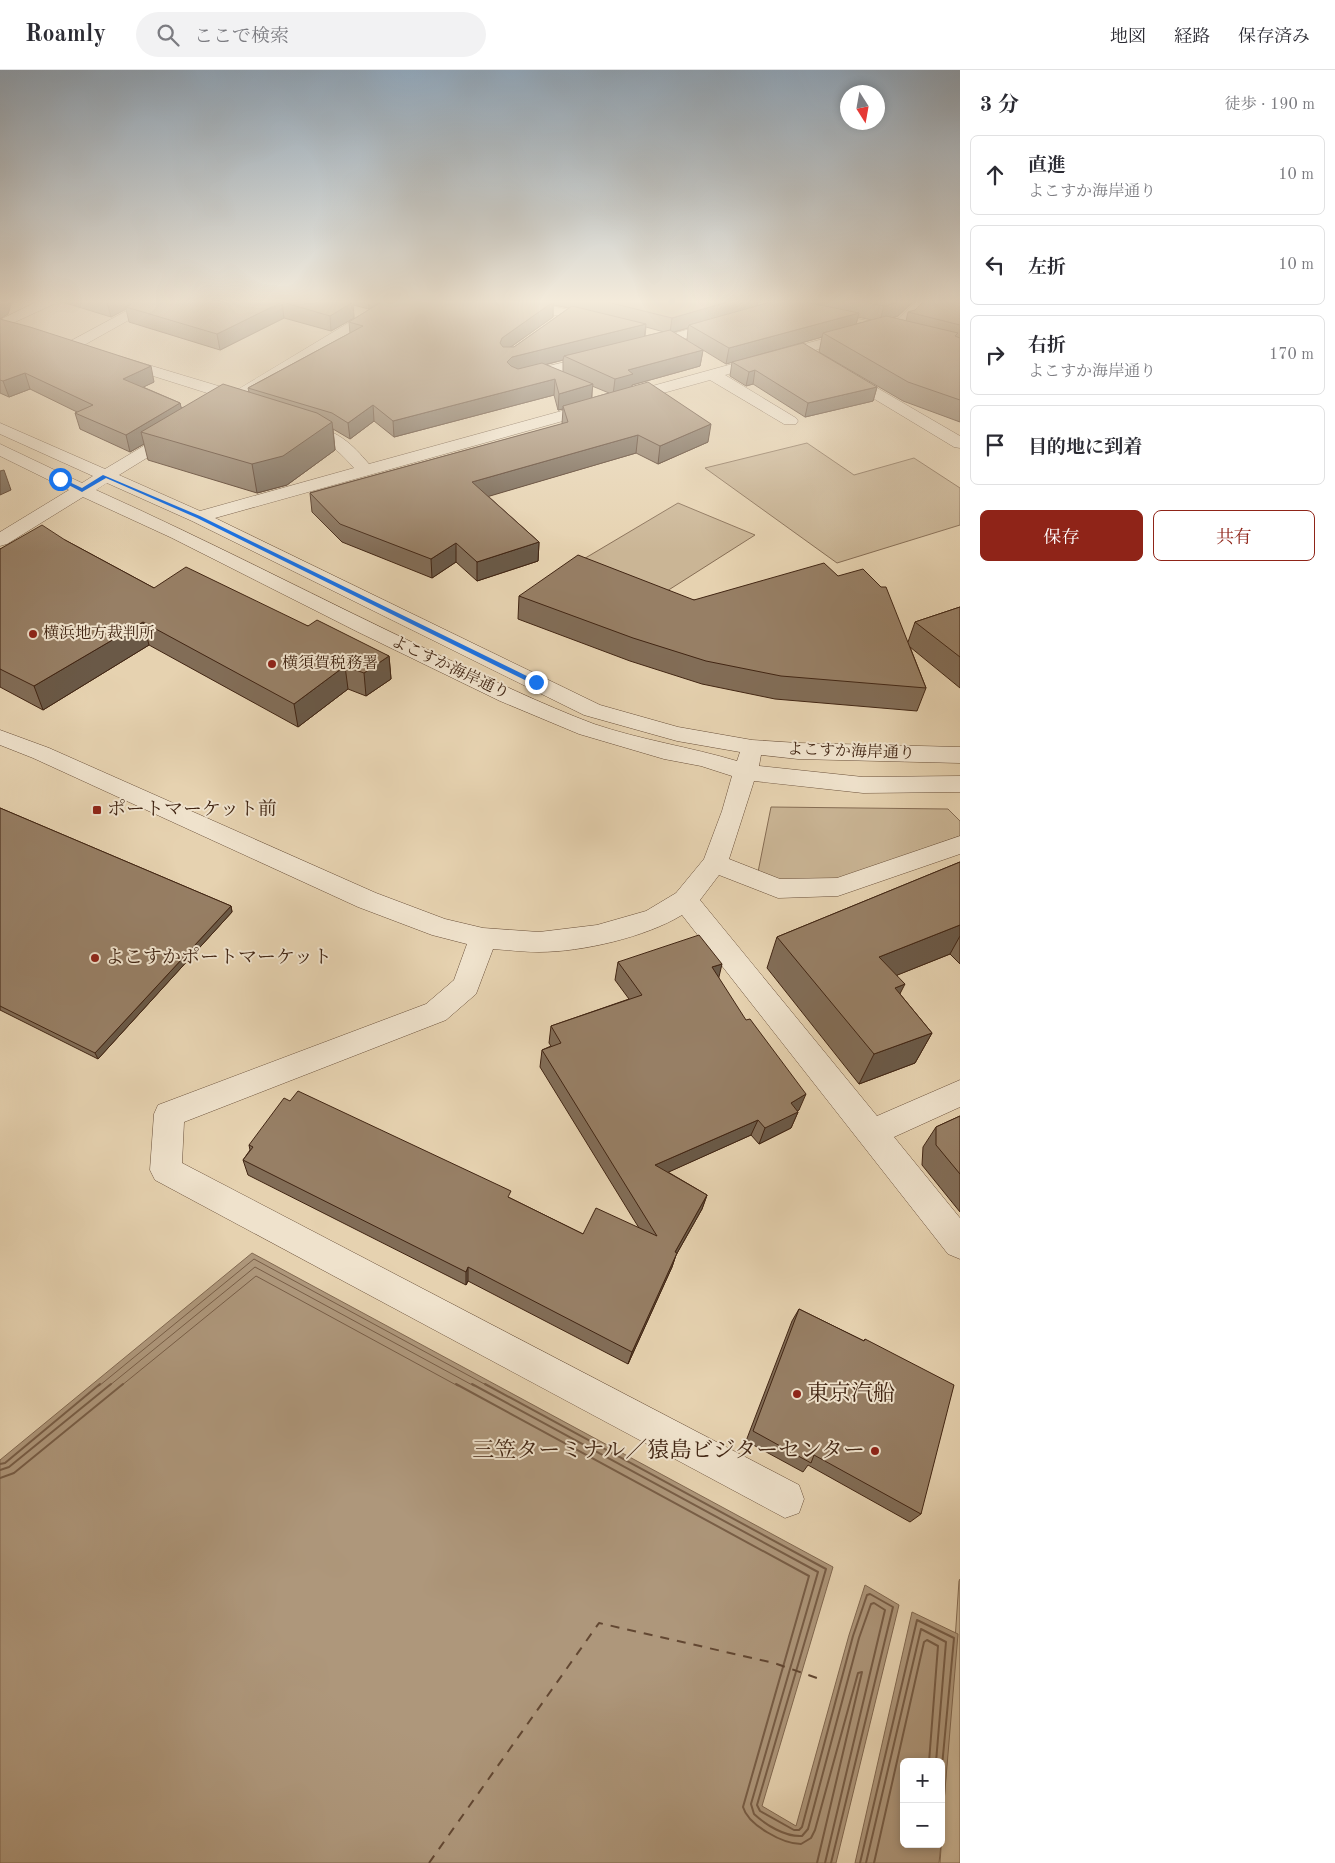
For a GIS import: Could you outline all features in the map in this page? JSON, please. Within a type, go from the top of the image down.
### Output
[{"type":"street","points":[[184,385],[236,403]]},
{"type":"street","points":[[204,417],[236,403],[265,385]]},
{"type":"street","points":[[198,517],[611,402],[666,385]]},
{"type":"street","points":[[738,385],[790,421]]},
{"type":"street","points":[[860,385],[960,443]]},
{"type":"street","points":[[593,394],[611,402]]},
{"type":"street","points":[[282,420],[327,435],[343,445],[366,471]]},
{"type":"street","points":[[0,540],[188,426]]},
{"type":"street","name":"よこすか海岸通り","points":[[0,428],[198,517],[592,710],[677,734],[752,747],[798,751],[960,756]]},
{"type":"street","name":"よこすか海岸通り","points":[[0,449],[82,490],[180,534],[365,628],[526,703],[587,729],[672,754],[703,759],[746,772],[863,786],[960,784]]},
{"type":"street","points":[[0,737],[42,753],[367,900],[441,928],[483,938],[539,942],[597,935],[654,920],[685,900],[715,863],[734,811],[752,747]]},
{"type":"street","points":[[715,863],[778,889],[838,887],[958,847]]},
{"type":"street","points":[[685,900],[960,1243]]},
{"type":"street","points":[[483,938],[466,986],[436,1012],[169,1114],[166,1170],[785,1499]]},
{"type":"street","points":[[871,1133],[960,1093]]},
{"type":"shaded area","points":[[807,443],[854,475],[914,458],[960,488],[960,525],[837,563],[705,468]]},
{"type":"shaded area","points":[[678,503],[755,535],[656,598],[582,560]]},
{"type":"shaded area","points":[[771,807],[948,809],[960,821],[960,836],[828,883],[790,884],[758,872]]},
{"type":"shaded area","points":[[960,1579],[960,1863],[940,1863],[941,1848],[945,1848],[945,1789]]},
{"type":"water","points":[[252,1253],[833,1567],[762,1806],[796,1826],[849,1635],[865,1585],[899,1605],[836,1863],[0,1863],[0,1460]]},
{"type":"water","points":[[912,1612],[958,1634],[945,1790],[945,1758],[900,1758],[900,1848],[941,1848],[939,1863],[855,1863]]},
{"type":"building","points":[[50,385],[136,385],[180,403],[126,435],[75,413],[93,405]]},
{"type":"building","points":[[222,385],[317,413],[332,422],[283,456],[252,464],[141,432]]},
{"type":"building","points":[[254,385],[533,385],[393,421],[373,405],[348,423],[332,413],[248,388]]},
{"type":"building","points":[[557,385],[591,385],[559,394]]},
{"type":"building","points":[[639,385],[652,385],[711,424],[660,446],[638,435],[472,482],[539,542],[477,562],[456,543],[431,559],[340,524],[310,493],[568,422],[563,406]]},
{"type":"building","points":[[779,385],[873,385],[877,387],[808,403]]},
{"type":"building","points":[[916,385],[960,385],[960,400]]},
{"type":"building","points":[[42,525],[65,540],[154,588],[186,567],[308,626],[317,620],[389,656],[364,673],[345,666],[294,704],[143,622],[34,686],[0,669],[0,549]]},
{"type":"building","points":[[578,555],[694,600],[824,563],[838,576],[863,569],[881,587],[886,587],[926,688],[781,676],[706,661],[633,638],[519,596]]},
{"type":"building","points":[[960,607],[960,657],[915,622]]},
{"type":"building","name":"よこすかポートマーケット","points":[[0,808],[231,906],[95,1053],[0,1006]]},
{"type":"building","points":[[960,862],[960,925],[879,957],[905,984],[895,988],[932,1033],[874,1054],[777,937]]},
{"type":"building","points":[[699,935],[722,964],[712,967],[746,1020],[750,1019],[806,1094],[791,1103],[798,1112],[765,1128],[758,1120],[655,1165],[707,1195],[675,1252],[677,1253],[632,1352],[468,1267],[466,1272],[243,1160],[253,1147],[249,1145],[284,1098],[290,1101],[298,1091],[511,1191],[508,1197],[583,1234],[596,1208],[657,1236],[542,1050],[561,1043],[551,1026],[642,995],[618,962]]},
{"type":"building","points":[[960,1116],[960,1174],[936,1145],[936,1127]]},
{"type":"building","points":[[799,1309],[864,1341],[865,1339],[954,1385],[921,1514],[814,1455],[811,1463],[753,1431]]},
{"type":"ferry route","points":[[429,1863],[599,1623],[774,1663],[817,1678]]},
{"type":"place","name":"横浜地方裁判所","points":[[33,634]]},
{"type":"place","name":"横須賀税務署","points":[[272,664]]},
{"type":"place","name":"ポートマーケット前","points":[[97,810]]},
{"type":"place","name":"よこすかポートマーケット","points":[[95,958]]},
{"type":"place","name":"東京汽船","points":[[797,1394]]},
{"type":"place","name":"三笠ターミナル／猿島ビジターセンター","points":[[875,1451]]},
{"type":"route","points":[[60,479],[82,490],[105,476],[198,517],[536,682]]}]
